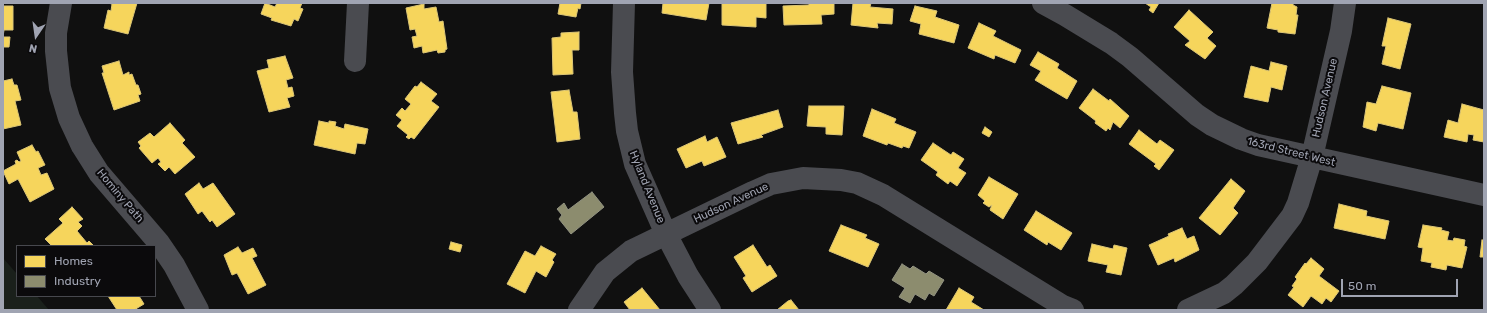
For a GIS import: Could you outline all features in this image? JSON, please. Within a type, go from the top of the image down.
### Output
[{"type":"street","name":"Hominy Path","points":[[61,3],[56,33],[56,51],[60,88],[69,118],[82,146],[99,173],[159,243],[174,265],[198,310]]},
{"type":"street","points":[[355,61],[358,3]]},
{"type":"street","name":"Hyland Avenue","points":[[624,3],[622,72],[625,113],[627,131],[636,164],[666,234],[688,276],[710,310]]},
{"type":"street","name":"163rd Street West","points":[[1043,3],[1068,9],[1093,31],[1130,57],[1197,115],[1212,125],[1241,139],[1258,145],[1484,195]]},
{"type":"street","name":"Hudson Avenue","points":[[1188,310],[1224,293],[1234,285],[1258,262],[1292,216],[1298,203],[1312,157],[1341,31],[1345,3]]},
{"type":"street","name":"Hudson Avenue","points":[[579,310],[605,272],[631,252],[753,192],[772,184],[803,178],[841,180],[857,184],[883,195],[1063,306],[1073,310]]},
{"type":"shaded area","points":[[3,258],[16,273],[16,297],[38,297],[49,310],[3,310]]},
{"type":"building: Homes","points":[[108,3],[137,3],[128,34],[104,28],[108,10],[111,11],[112,4]]},
{"type":"building: Homes","points":[[265,3],[275,7],[277,3],[302,3],[300,8],[303,9],[298,21],[294,19],[291,26],[271,20],[272,18],[261,14]]},
{"type":"building: Homes","points":[[560,3],[581,3],[576,17],[558,14]]},
{"type":"building: Homes","points":[[663,3],[709,3],[706,20],[662,13]]},
{"type":"building: Homes","points":[[722,3],[766,3],[766,18],[756,17],[756,27],[722,25]]},
{"type":"building: Homes","points":[[809,3],[834,3],[834,14],[821,15],[822,24],[784,25],[783,6],[809,5]]},
{"type":"building: Homes","points":[[853,3],[871,3],[870,7],[893,9],[892,24],[877,23],[878,28],[851,25]]},
{"type":"building: Homes","points":[[1145,3],[1159,3],[1153,13],[1149,10],[1151,7]]},
{"type":"building: Homes","points":[[1272,3],[1293,3],[1293,5],[1297,7],[1296,15],[1298,15],[1295,34],[1278,32],[1278,30],[1267,28]]},
{"type":"building: Homes","points":[[424,4],[424,9],[436,7],[439,22],[443,21],[447,49],[445,52],[438,53],[437,50],[423,53],[422,46],[414,48],[412,37],[417,36],[415,29],[410,30],[406,8]]},
{"type":"building: Homes","points":[[3,6],[13,6],[13,30],[4,30],[3,37]]},
{"type":"building: Homes","points":[[915,6],[937,11],[935,17],[959,25],[954,43],[919,34],[921,24],[910,21]]},
{"type":"building: Homes","points":[[1189,10],[1213,32],[1207,38],[1216,46],[1205,59],[1185,45],[1190,41],[1174,27]]},
{"type":"building: Homes","points":[[1388,18],[1411,24],[1400,69],[1382,64],[1386,46],[1382,46]]},
{"type":"building: Homes","points":[[979,23],[996,31],[993,36],[1021,50],[1015,63],[995,55],[994,59],[968,48]]},
{"type":"building: Homes","points":[[579,32],[579,50],[572,50],[573,74],[553,75],[552,38],[561,37],[561,33]]},
{"type":"building: Homes","points":[[3,37],[10,37],[9,47],[3,47]]},
{"type":"building: Homes","points":[[1038,52],[1059,64],[1057,68],[1077,81],[1067,99],[1035,80],[1041,71],[1030,65]]},
{"type":"building: Homes","points":[[285,56],[293,78],[286,80],[288,88],[292,87],[294,96],[287,98],[290,107],[269,112],[257,71],[269,68],[267,60]]},
{"type":"building: Homes","points":[[119,61],[123,75],[129,72],[129,75],[132,74],[141,94],[138,95],[140,101],[114,110],[102,73],[104,73],[102,66]]},
{"type":"building: Homes","points":[[1271,62],[1287,66],[1282,90],[1271,87],[1268,102],[1244,97],[1251,66],[1269,71]]},
{"type":"building: Homes","points":[[12,79],[14,85],[17,85],[21,100],[15,101],[21,125],[3,129],[3,81]]},
{"type":"building: Homes","points":[[421,82],[437,94],[431,101],[439,107],[414,139],[411,137],[409,139],[406,137],[408,135],[397,126],[402,120],[396,115],[402,108],[405,111],[411,104],[405,99],[415,86],[417,87]]},
{"type":"building: Homes","points":[[1382,86],[1411,93],[1403,129],[1378,123],[1376,131],[1363,127],[1367,102],[1376,104]]},
{"type":"building: Homes","points":[[1093,89],[1109,101],[1110,99],[1129,116],[1120,128],[1113,122],[1110,130],[1108,128],[1106,131],[1079,108]]},
{"type":"building: Homes","points":[[569,90],[573,112],[577,112],[580,139],[557,142],[551,92]]},
{"type":"building: Homes","points":[[1462,104],[1484,110],[1484,142],[1473,140],[1474,135],[1468,134],[1467,142],[1444,137],[1448,120],[1458,123]]},
{"type":"building: Homes","points":[[809,106],[844,106],[842,135],[826,134],[826,127],[807,126]]},
{"type":"building: Homes","points":[[872,109],[896,119],[894,123],[916,132],[909,148],[903,146],[902,148],[888,143],[887,145],[863,136]]},
{"type":"building: Homes","points":[[778,110],[783,127],[761,135],[763,137],[738,144],[731,123]]},
{"type":"building: Homes","points":[[319,121],[329,123],[329,121],[336,122],[335,126],[344,129],[345,124],[368,129],[365,144],[357,143],[355,154],[314,145]]},
{"type":"building: Homes","points":[[170,123],[185,140],[182,143],[195,157],[175,174],[169,167],[165,171],[158,164],[161,162],[158,158],[152,163],[139,148],[141,146],[138,142],[150,133],[154,137]]},
{"type":"building: Homes","points":[[985,127],[992,132],[989,137],[982,133]]},
{"type":"building: Homes","points":[[1139,130],[1157,144],[1160,140],[1174,150],[1159,170],[1154,166],[1156,164],[1129,144]]},
{"type":"building: Homes","points":[[705,136],[707,142],[717,137],[726,157],[704,166],[702,161],[686,168],[677,149]]},
{"type":"building: Homes","points":[[933,143],[951,155],[953,152],[964,159],[958,168],[966,173],[957,186],[950,181],[948,184],[936,175],[938,172],[921,160]]},
{"type":"building: Homes","points":[[32,145],[36,152],[38,151],[45,165],[38,168],[41,175],[47,173],[54,189],[30,202],[18,179],[9,184],[3,171],[16,164],[15,161],[21,161],[17,152]]},
{"type":"building: Homes","points":[[989,177],[1018,194],[1003,219],[990,210],[992,205],[989,207],[983,203],[985,201],[978,195]]},
{"type":"building: Homes","points":[[1231,179],[1245,191],[1233,208],[1238,213],[1220,235],[1199,218]]},
{"type":"building: Homes","points":[[199,183],[203,189],[213,183],[235,214],[217,227],[212,220],[210,222],[202,211],[198,214],[185,194]]},
{"type":"building: Homes","points":[[1339,204],[1367,211],[1366,216],[1389,221],[1385,239],[1334,228]]},
{"type":"building: Homes","points":[[72,207],[83,219],[78,222],[82,226],[77,231],[87,243],[89,241],[93,245],[51,245],[45,239],[63,223],[59,219]]},
{"type":"building: Homes","points":[[1036,211],[1072,233],[1061,250],[1048,242],[1047,245],[1024,230]]},
{"type":"building: Homes","points":[[841,225],[867,235],[865,238],[879,244],[868,267],[829,251]]},
{"type":"building: Homes","points":[[1423,225],[1442,228],[1441,230],[1449,232],[1447,240],[1453,241],[1454,238],[1465,240],[1464,246],[1467,247],[1462,268],[1447,265],[1446,270],[1431,267],[1432,263],[1421,261],[1423,248],[1418,247]]},
{"type":"building: Homes","points":[[1182,228],[1187,239],[1194,236],[1199,250],[1175,262],[1174,258],[1158,265],[1149,245]]},
{"type":"building: Homes","points":[[1482,240],[1484,240],[1484,257],[1480,257]]},
{"type":"building: Homes","points":[[451,242],[462,245],[460,252],[449,249]]},
{"type":"building: Homes","points":[[1092,244],[1113,249],[1114,245],[1127,248],[1121,275],[1106,272],[1108,265],[1088,261]]},
{"type":"building: Homes","points":[[753,245],[767,267],[770,265],[777,276],[752,292],[743,278],[746,276],[734,257]]},
{"type":"building: Homes","points":[[541,246],[556,254],[552,260],[554,262],[546,277],[536,271],[525,293],[507,284],[525,251],[535,256]]},
{"type":"building: Homes","points":[[238,247],[242,253],[253,248],[257,256],[252,258],[266,285],[248,294],[237,273],[232,275],[224,255]]},
{"type":"building: Homes","points":[[1311,258],[1324,269],[1319,276],[1339,291],[1331,302],[1326,298],[1322,304],[1311,296],[1303,307],[1288,295],[1294,287],[1292,286],[1297,279],[1295,277],[1305,263],[1306,264]]},
{"type":"building: Homes","points":[[642,288],[660,310],[630,310],[624,302]]},
{"type":"building: Homes","points":[[959,288],[974,297],[971,302],[984,310],[946,310]]},
{"type":"building: Homes","points":[[109,297],[140,297],[144,304],[134,310],[117,310]]},
{"type":"building: Homes","points":[[791,300],[799,310],[777,310],[788,301]]},
{"type":"building: Industry","points":[[592,192],[604,207],[571,234],[559,219],[562,215],[557,209],[564,203],[568,210]]},
{"type":"building: Industry","points":[[902,264],[910,269],[913,266],[926,274],[929,271],[944,280],[934,296],[929,293],[925,300],[915,294],[910,303],[899,297],[905,288],[892,280]]}]
